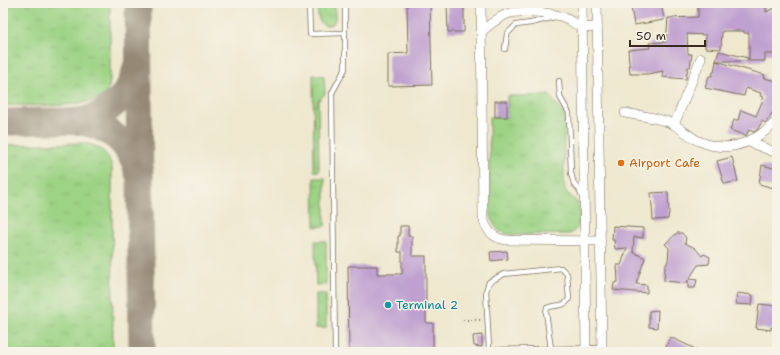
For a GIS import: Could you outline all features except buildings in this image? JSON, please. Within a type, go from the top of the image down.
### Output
[{"type":"street","points":[[481,3],[483,217],[485,224],[488,230],[499,239],[600,241]]},
{"type":"street","points":[[582,3],[586,350]]},
{"type":"street","points":[[597,3],[602,350]]},
{"type":"street","points":[[481,32],[494,21],[508,14],[528,12],[548,13],[570,20],[582,27],[597,27]]},
{"type":"street","points":[[674,125],[701,58]]},
{"type":"street","points":[[625,113],[659,119],[674,125],[699,141],[716,146],[733,147],[748,142],[777,121]]},
{"type":"street","points":[[748,142],[777,153]]},
{"type":"lane","points":[[309,3],[310,34],[345,33]]},
{"type":"lane","points":[[335,352],[332,93],[345,69],[345,3]]},
{"type":"lane","points":[[505,49],[507,34],[516,25],[559,16]]},
{"type":"lane","points":[[559,81],[560,97],[569,113],[571,173],[574,184],[579,189],[585,204]]},
{"type":"lane","points":[[551,350],[546,312],[547,308],[551,306],[563,305],[569,299],[567,274],[561,268],[504,274],[489,282],[486,291],[489,348],[491,350],[509,349],[551,350],[602,350]]},
{"type":"path","points":[[463,320],[481,320]]},
{"type":"green space","points":[[3,3],[110,3],[110,80],[109,88],[106,93],[99,98],[87,102],[73,104],[41,106],[3,105]]},
{"type":"green space","points":[[318,3],[335,3],[335,19],[333,24],[323,25],[321,23],[318,16]]},
{"type":"green space","points":[[313,75],[324,76],[325,94],[318,101],[319,171],[314,171]]},
{"type":"green space","points":[[549,95],[560,108],[564,116],[564,185],[566,192],[578,205],[580,215],[578,225],[577,228],[570,234],[507,234],[496,227],[492,220],[490,210],[489,117],[507,117],[507,96]]},
{"type":"green space","points":[[81,143],[92,145],[102,150],[109,158],[112,169],[113,352],[3,352],[3,145]]},
{"type":"green space","points":[[314,178],[325,178],[325,226],[315,227]]},
{"type":"green space","points":[[315,241],[326,241],[326,285],[316,285]]},
{"type":"green space","points":[[316,294],[326,294],[326,328],[316,328]]},
{"type":"taxiway","points":[[138,3],[142,352]]},
{"type":"taxiway","points":[[3,122],[80,121],[100,114],[109,109],[123,95],[129,86],[136,67]]},
{"type":"taxiway","points":[[80,121],[109,132],[124,144],[138,173]]},
{"type":"place","name":"Airport Cafe","points":[[621,163]]},
{"type":"place","name":"Terminal 2","points":[[388,305]]}]
